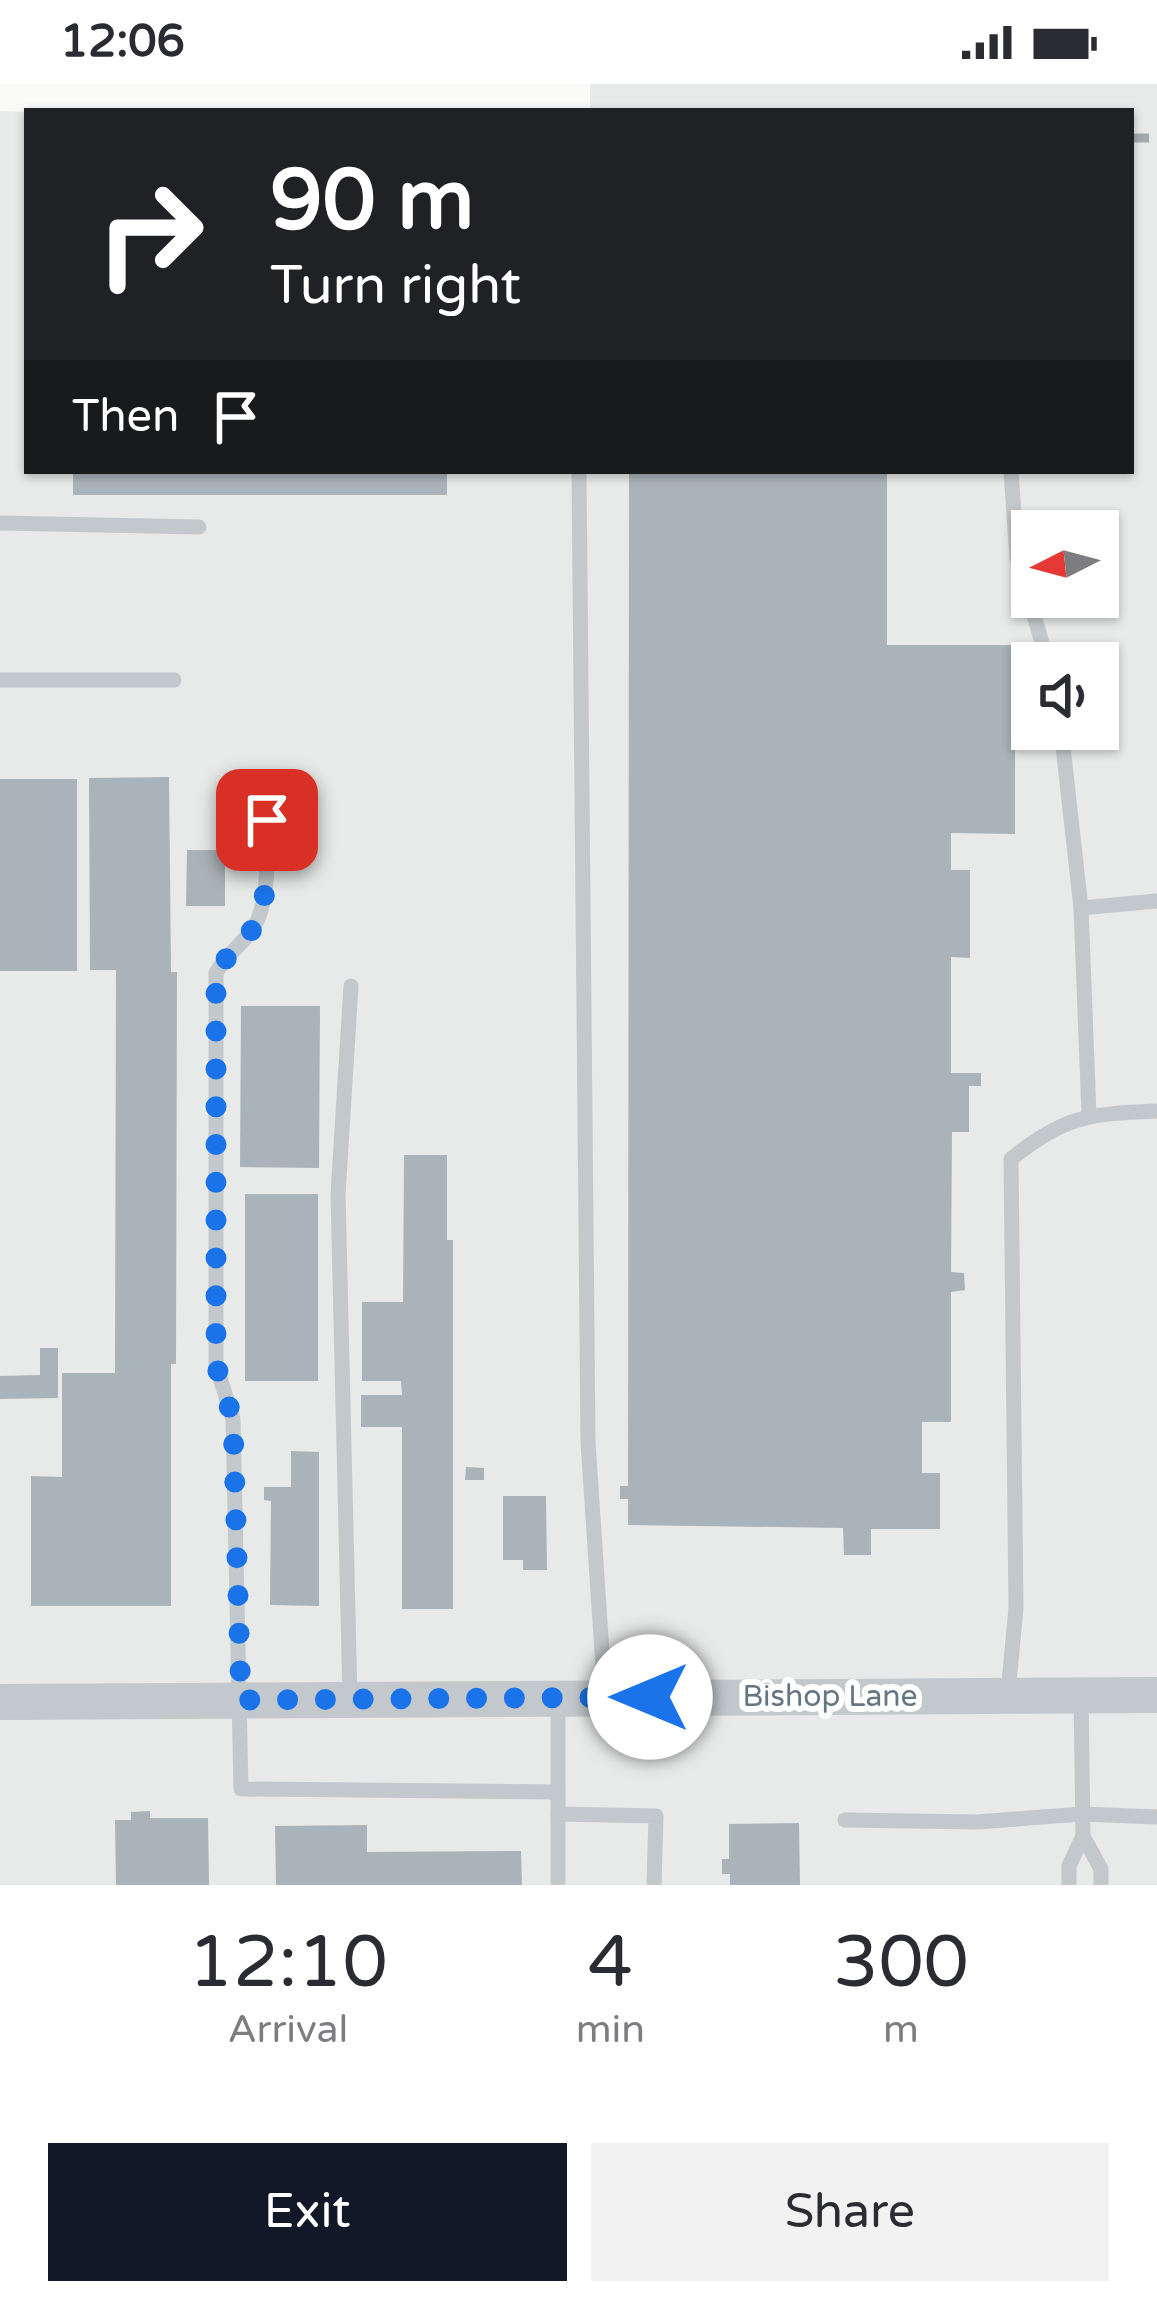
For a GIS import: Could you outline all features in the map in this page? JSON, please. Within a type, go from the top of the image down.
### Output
[{"type":"street","name":"Bishop Lane","points":[[0,1702],[1157,1695]]},
{"type":"lane","points":[[579,474],[588,1442],[605,1697]]},
{"type":"lane","points":[[1012,474],[1017,558],[1042,642]]},
{"type":"lane","points":[[0,523],[199,527]]},
{"type":"lane","points":[[0,680],[174,680]]},
{"type":"lane","points":[[1063,750],[1081,908],[1089,1114]]},
{"type":"lane","points":[[267,820],[264,896],[258,921],[216,973],[216,1365],[233,1419],[241,1789],[558,1792]]},
{"type":"lane","points":[[1081,908],[1157,901]]},
{"type":"lane","points":[[350,1699],[338,1194],[351,986]]},
{"type":"lane","points":[[1007,1696],[1016,1608],[1011,1159],[1038,1137],[1089,1114],[1157,1111]]},
{"type":"lane","points":[[1081,1696],[1083,1836],[1101,1869],[1101,1885]]},
{"type":"lane","points":[[558,1697],[558,1885]]},
{"type":"lane","points":[[558,1814],[656,1816],[654,1885]]},
{"type":"lane","points":[[845,1820],[977,1822],[1082,1814],[1157,1817]]},
{"type":"lane","points":[[1069,1885],[1069,1866],[1083,1836]]},
{"type":"shaded area","points":[[590,84],[1157,84],[1157,1885],[0,1885],[0,111],[24,112],[24,474],[1134,474],[1134,108],[590,108]]},
{"type":"building","points":[[73,474],[447,474],[447,495],[73,495]]},
{"type":"building","points":[[629,474],[887,474],[887,645],[1011,645],[1015,834],[951,833],[951,870],[970,870],[970,958],[951,957],[951,1073],[981,1073],[981,1086],[969,1086],[969,1132],[952,1132],[951,1272],[964,1273],[965,1290],[951,1292],[951,1422],[922,1422],[922,1473],[940,1473],[940,1529],[871,1529],[871,1555],[844,1555],[843,1528],[628,1525],[628,1499],[620,1499],[620,1486],[628,1486]]},
{"type":"building","points":[[169,777],[171,972],[177,972],[171,1606],[31,1606],[31,1476],[62,1477],[62,1373],[115,1373],[116,970],[90,970],[89,778]]},
{"type":"building","points":[[0,779],[77,779],[77,971],[0,971]]},
{"type":"building","points":[[187,850],[225,850],[225,906],[186,906]]},
{"type":"building","points":[[241,1006],[320,1006],[319,1168],[240,1167]]},
{"type":"building","points":[[404,1155],[447,1155],[447,1240],[453,1240],[453,1609],[402,1609],[402,1427],[361,1427],[361,1395],[402,1395],[401,1381],[362,1381],[362,1302],[403,1302]]},
{"type":"building","points":[[245,1194],[318,1194],[318,1381],[245,1381]]},
{"type":"building","points":[[40,1348],[58,1348],[58,1398],[0,1399],[0,1376],[40,1375]]},
{"type":"building","points":[[291,1451],[319,1452],[319,1606],[270,1605],[271,1501],[264,1500],[264,1487],[291,1487]]},
{"type":"building","points":[[466,1467],[484,1468],[484,1480],[465,1480]]},
{"type":"building","points":[[503,1496],[546,1496],[547,1570],[523,1570],[523,1560],[503,1560]]},
{"type":"building","points":[[150,1811],[150,1818],[208,1818],[209,1885],[116,1885],[115,1820],[131,1820],[131,1812]]},
{"type":"building","points":[[799,1823],[800,1885],[730,1885],[730,1874],[722,1874],[722,1859],[729,1859],[729,1824]]},
{"type":"building","points":[[367,1825],[367,1852],[521,1851],[522,1885],[276,1885],[275,1826]]},
{"type":"railway","points":[[1134,138],[1157,138]]},
{"type":"route","points":[[267,820],[264,896],[258,921],[216,973],[216,1365],[233,1419],[241,1700],[650,1697]]}]
